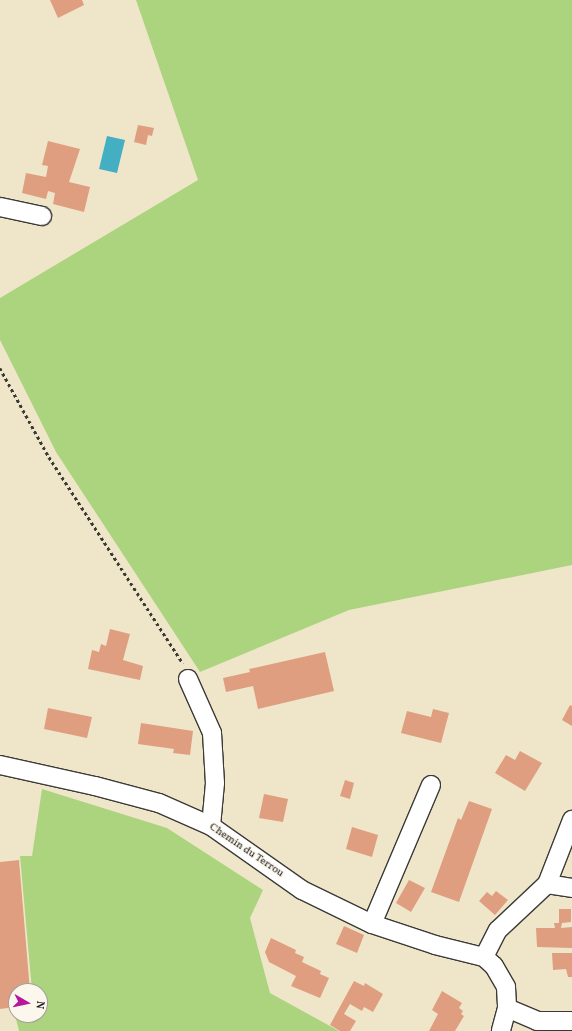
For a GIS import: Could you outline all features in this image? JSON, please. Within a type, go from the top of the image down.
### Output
[{"type":"street","points":[[0,207],[42,216]]},
{"type":"street","points":[[188,679],[212,733],[215,783],[211,826]]},
{"type":"street","name":"Chemin du Terrou","points":[[0,766],[95,786],[159,803],[211,826],[302,890],[372,924],[435,945],[484,957]]},
{"type":"street","points":[[372,924],[431,785]]},
{"type":"street","points":[[501,1031],[507,1008],[506,987],[494,966],[484,957],[498,930],[547,884],[572,820]]},
{"type":"street","points":[[547,884],[572,888]]},
{"type":"street","points":[[507,1008],[537,1021],[572,1021]]},
{"type":"path","points":[[0,368],[49,457],[181,660],[188,679]]},
{"type":"green space","points":[[136,0],[572,0],[572,565],[349,610],[200,672],[56,452],[0,340],[0,298],[198,180]]},
{"type":"green space","points":[[42,789],[167,828],[263,890],[250,918],[270,993],[339,1031],[19,1031],[17,1023],[48,1023],[48,983],[31,983],[20,856],[32,856]]},
{"type":"water","points":[[107,136],[125,140],[117,173],[99,169]]},
{"type":"building","points":[[50,0],[82,0],[84,5],[58,18]]},
{"type":"building","points":[[138,125],[154,128],[152,136],[148,135],[146,145],[134,142]]},
{"type":"building","points":[[48,141],[80,149],[69,182],[90,187],[84,212],[53,204],[55,193],[48,191],[46,199],[22,193],[26,173],[46,177],[48,166],[42,165]]},
{"type":"building","points":[[110,629],[130,634],[123,660],[143,666],[140,680],[88,669],[92,650],[99,652],[101,644],[106,646]]},
{"type":"building","points":[[325,652],[334,691],[258,709],[253,686],[226,692],[223,678],[250,672],[249,669]]},
{"type":"building","points":[[570,705],[572,706],[572,726],[562,720]]},
{"type":"building","points":[[48,708],[92,717],[87,738],[44,729]]},
{"type":"building","points":[[433,709],[449,713],[441,743],[401,733],[407,711],[431,717]]},
{"type":"building","points":[[141,723],[193,731],[190,755],[173,753],[174,749],[138,744]]},
{"type":"building","points":[[520,751],[542,763],[525,791],[495,773],[506,755],[515,760]]},
{"type":"building","points":[[345,780],[354,783],[350,799],[340,796]]},
{"type":"building","points":[[264,794],[288,799],[283,822],[259,818]]},
{"type":"building","points":[[469,801],[492,809],[459,902],[431,892],[458,818],[461,820]]},
{"type":"building","points":[[352,827],[378,835],[372,857],[346,849]]},
{"type":"building","points":[[19,860],[29,983],[8,983],[8,1008],[0,1009],[0,862]]},
{"type":"building","points":[[409,880],[425,888],[411,912],[396,903]]},
{"type":"building","points":[[496,891],[508,900],[495,915],[479,901],[487,892],[492,896]]},
{"type":"building","points":[[559,909],[571,909],[571,922],[562,923],[561,928],[572,927],[572,948],[537,947],[536,928],[555,928],[554,923],[559,923]]},
{"type":"building","points":[[344,926],[364,935],[357,953],[336,944]]},
{"type":"building","points":[[271,938],[296,950],[295,953],[304,957],[302,962],[321,971],[320,974],[329,978],[320,998],[291,986],[296,976],[269,962],[265,952]]},
{"type":"building","points":[[552,953],[572,953],[572,977],[568,977],[566,969],[553,970]]},
{"type":"building","points":[[354,981],[364,986],[365,983],[383,994],[373,1012],[364,1007],[362,1011],[350,1004],[344,1014],[356,1021],[350,1031],[340,1031],[330,1025]]},
{"type":"building","points":[[442,991],[462,1003],[459,1008],[463,1011],[461,1014],[464,1016],[455,1031],[429,1031],[438,1014],[432,1010]]}]
